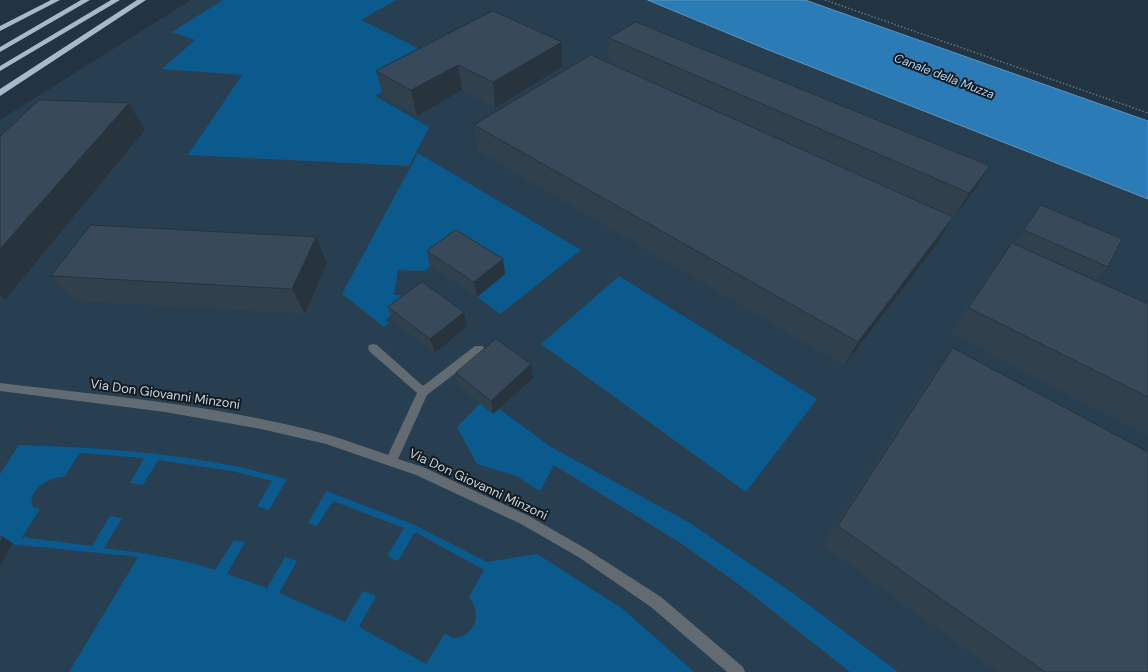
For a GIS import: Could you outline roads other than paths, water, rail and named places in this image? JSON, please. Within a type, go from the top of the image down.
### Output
[{"type":"highway","points":[[0,29],[56,0]]},
{"type":"highway","points":[[0,50],[86,0]]},
{"type":"highway","points":[[0,69],[116,0]]},
{"type":"highway","points":[[0,93],[142,0]]},
{"type":"street","points":[[373,348],[423,392]]},
{"type":"street","points":[[391,462],[423,392],[480,349]]},
{"type":"street","name":"Via Don Giovanni Minzoni","points":[[0,387],[165,407],[261,424],[326,439],[419,471],[525,520],[584,554],[656,602],[738,672]]},
{"type":"water","name":"Canale della Muzza","points":[[648,0],[805,0],[1148,121],[1148,199],[766,49]]}]
